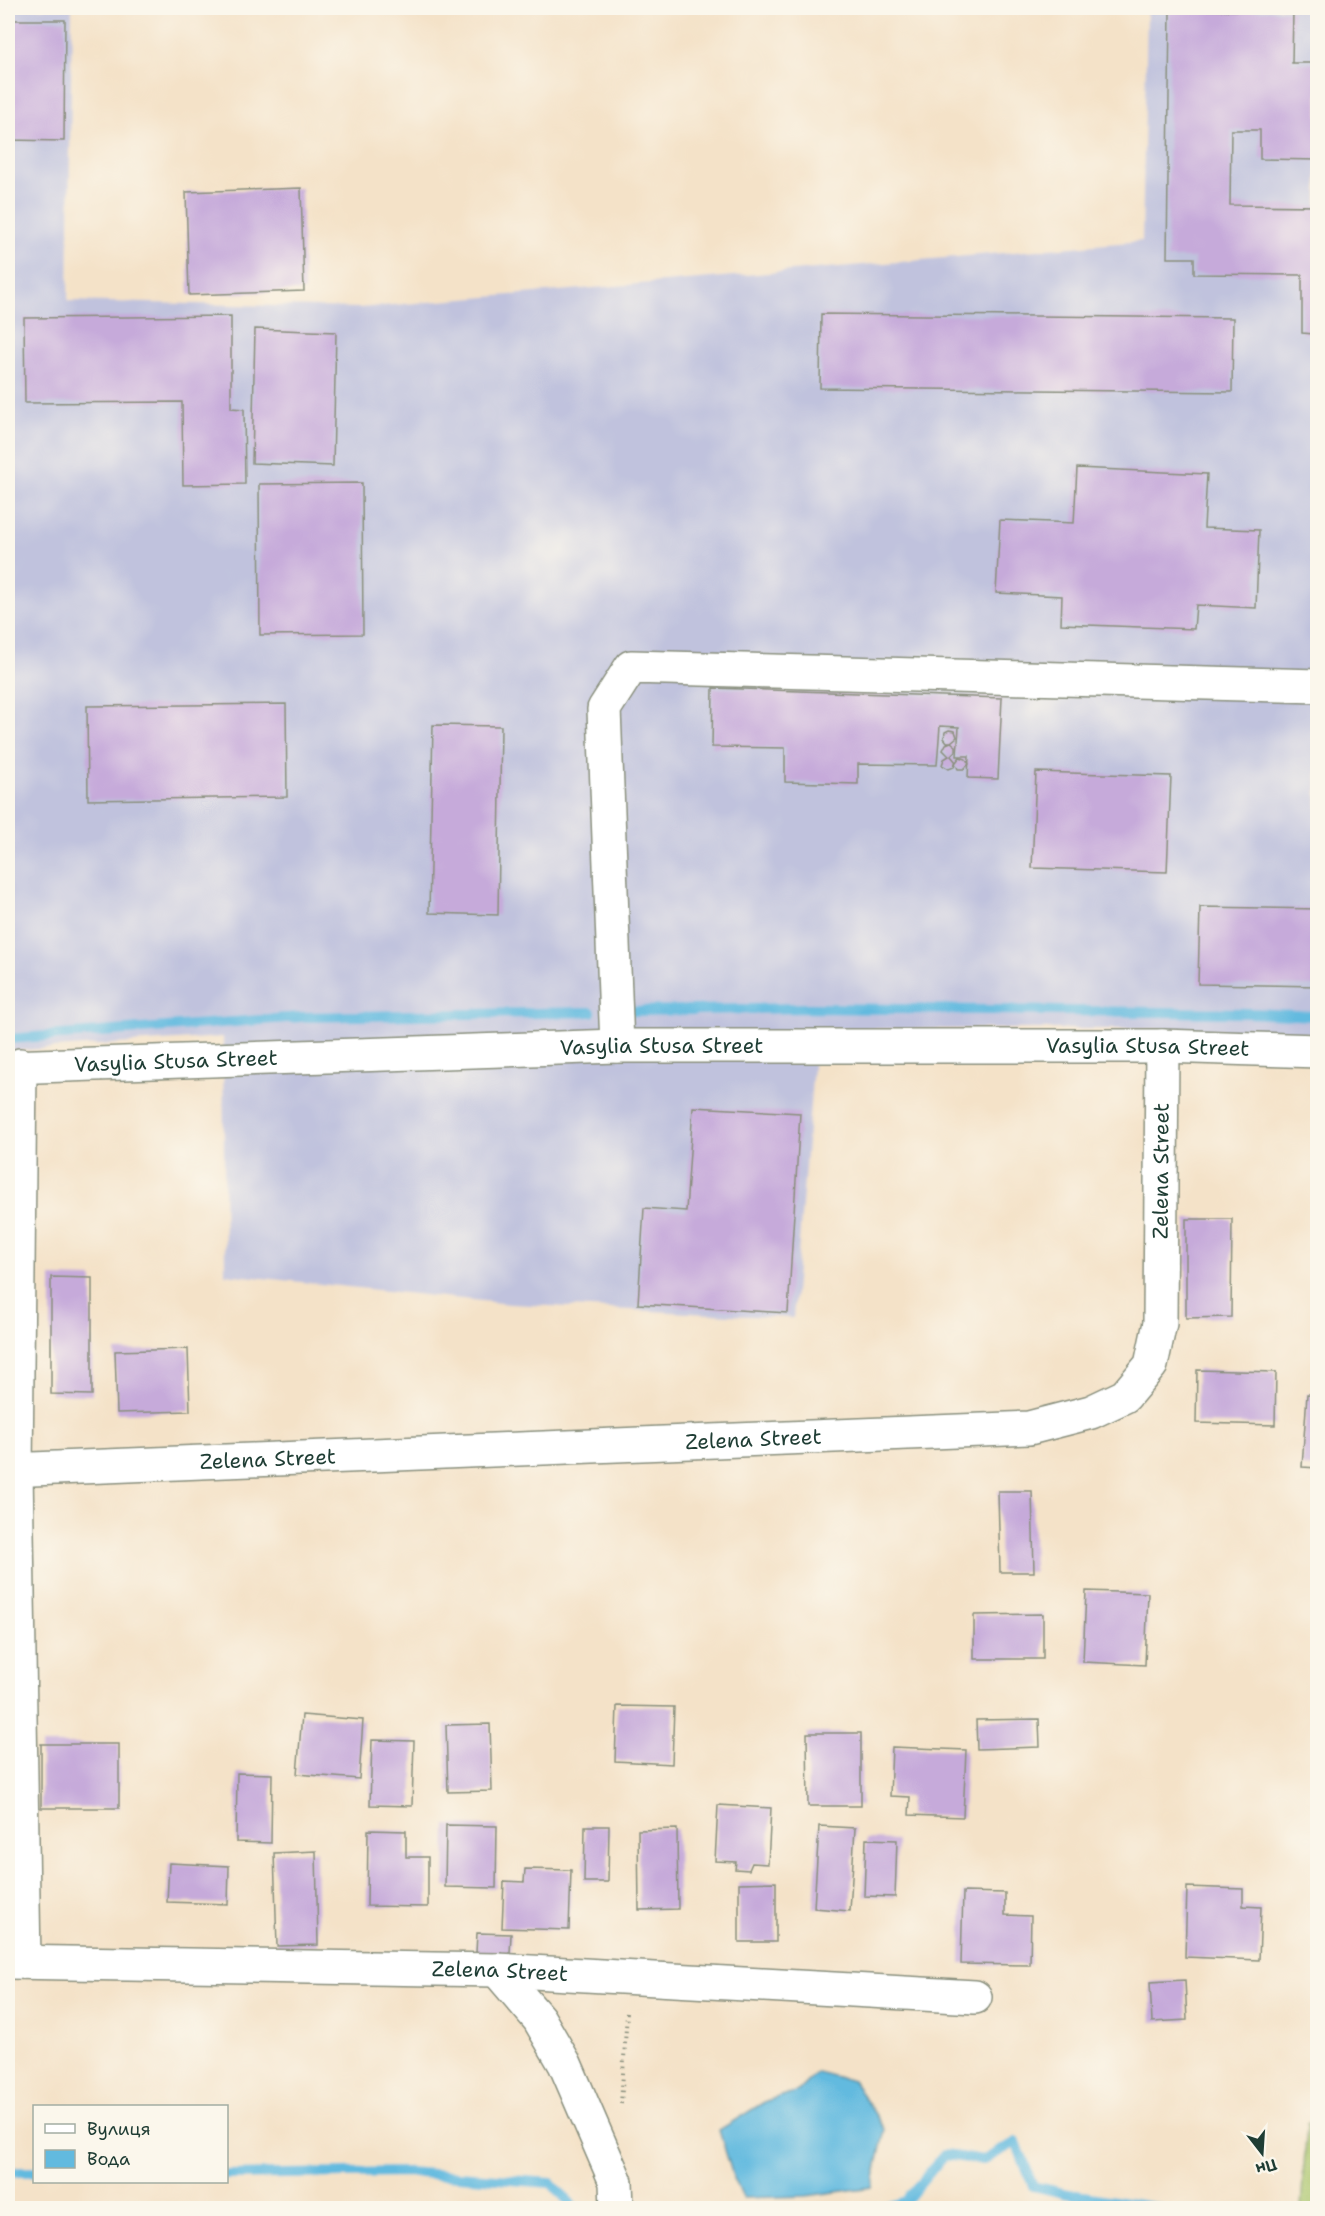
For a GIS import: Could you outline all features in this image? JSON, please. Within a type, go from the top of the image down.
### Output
[{"type":"street","points":[[617,1046],[603,710],[632,667],[1317,686]]},
{"type":"street","name":"Vasylia Stusa Street","points":[[14,1066],[617,1046],[1162,1046],[1317,1051]]},
{"type":"street","name":"Zelena Street","points":[[12,1470],[1018,1429],[1091,1412],[1125,1396],[1151,1365],[1160,1323],[1162,1046]]},
{"type":"street","name":"Zelena Street","points":[[14,1066],[12,1470],[16,1962],[496,1970],[975,1997]]},
{"type":"street","points":[[496,1970],[539,2019],[565,2064],[616,2182],[616,2208]]},
{"type":"path","points":[[621,2114],[629,1978]]},
{"type":"shaded area","points":[[8,8],[72,8],[68,301],[359,308],[1142,241],[1147,12],[1167,8],[1317,8],[1317,1034],[1162,1029],[816,1029],[793,1318],[510,1304],[225,1274],[223,1037],[8,1051]]},
{"type":"green space","points":[[1307,2123],[1317,2123],[1317,2208],[1301,2208]]},
{"type":"water","points":[[817,2072],[853,2081],[885,2129],[872,2187],[806,2196],[743,2198],[733,2176],[719,2130],[766,2101],[798,2091]]},
{"type":"building","points":[[1170,10],[1293,11],[1292,63],[1318,63],[1318,160],[1260,159],[1260,130],[1231,130],[1230,205],[1318,206],[1318,384],[1313,384],[1314,334],[1302,333],[1302,275],[1194,274],[1194,258],[1167,258]]},
{"type":"building","points":[[8,20],[65,20],[64,141],[8,140]]},
{"type":"building","points":[[301,188],[304,291],[189,295],[186,192]]},
{"type":"building","points":[[821,314],[1233,318],[1232,392],[820,388]]},
{"type":"building","points":[[231,316],[231,408],[244,409],[245,484],[183,485],[182,402],[25,403],[24,318]]},
{"type":"building","points":[[255,329],[336,332],[333,466],[252,463]]},
{"type":"building","points":[[1077,468],[1207,474],[1204,528],[1259,530],[1256,608],[1196,605],[1194,629],[1061,624],[1062,596],[996,593],[1000,520],[1074,523]]},
{"type":"building","points":[[362,483],[363,634],[260,635],[259,484]]},
{"type":"building","points":[[713,688],[1002,698],[998,779],[968,778],[969,756],[957,756],[959,727],[940,726],[937,765],[858,764],[858,784],[785,782],[785,748],[712,747]]},
{"type":"building","points":[[286,704],[287,797],[88,800],[87,706]]},
{"type":"building","points":[[433,725],[501,726],[498,915],[429,913]]},
{"type":"building","points":[[955,731],[957,737],[947,742],[944,738],[945,732]]},
{"type":"building","points":[[951,742],[956,746],[956,751],[951,756],[956,762],[960,757],[966,759],[969,764],[964,769],[958,769],[955,763],[954,767],[949,769],[942,765],[944,759],[949,756],[943,750],[946,744]]},
{"type":"building","points":[[1036,772],[1171,776],[1167,872],[1032,868]]},
{"type":"building","points":[[1200,907],[1318,909],[1318,986],[1198,984]]},
{"type":"building","points":[[693,1107],[800,1113],[788,1313],[638,1304],[644,1208],[686,1211]]},
{"type":"building","points":[[1186,1219],[1232,1219],[1231,1317],[1186,1318]]},
{"type":"building","points":[[51,1277],[92,1278],[92,1395],[51,1394]]},
{"type":"building","points":[[188,1349],[190,1411],[117,1413],[115,1351]]},
{"type":"building","points":[[1197,1370],[1276,1372],[1275,1425],[1196,1423]]},
{"type":"building","points":[[1307,1394],[1318,1395],[1318,1468],[1302,1467]]},
{"type":"building","points":[[998,1491],[1032,1491],[1034,1572],[1000,1572]]},
{"type":"building","points":[[1086,1591],[1148,1593],[1145,1665],[1083,1662]]},
{"type":"building","points":[[1043,1614],[1043,1659],[974,1659],[974,1615]]},
{"type":"building","points":[[617,1706],[674,1707],[672,1764],[615,1761]]},
{"type":"building","points":[[302,1715],[363,1720],[359,1779],[297,1774]]},
{"type":"building","points":[[1039,1719],[1040,1747],[977,1749],[976,1720]]},
{"type":"building","points":[[490,1724],[492,1791],[448,1792],[446,1725]]},
{"type":"building","points":[[807,1733],[861,1733],[861,1806],[808,1806]]},
{"type":"building","points":[[372,1740],[414,1741],[412,1806],[370,1805]]},
{"type":"building","points":[[41,1744],[119,1744],[119,1808],[41,1808]]},
{"type":"building","points":[[892,1747],[966,1750],[963,1817],[909,1815],[910,1797],[890,1796]]},
{"type":"building","points":[[237,1773],[272,1774],[271,1843],[236,1842]]},
{"type":"building","points":[[718,1805],[771,1808],[768,1864],[752,1863],[749,1870],[735,1869],[736,1862],[715,1861]]},
{"type":"building","points":[[446,1825],[497,1826],[496,1888],[445,1887]]},
{"type":"building","points":[[585,1826],[609,1826],[608,1882],[584,1882]]},
{"type":"building","points":[[819,1826],[855,1828],[850,1911],[814,1908]]},
{"type":"building","points":[[677,1829],[678,1909],[639,1910],[638,1830]]},
{"type":"building","points":[[368,1830],[406,1831],[406,1857],[428,1857],[428,1907],[367,1906]]},
{"type":"building","points":[[866,1839],[897,1840],[895,1897],[864,1896]]},
{"type":"building","points":[[316,1851],[318,1945],[277,1946],[274,1853]]},
{"type":"building","points":[[169,1863],[229,1866],[228,1904],[167,1902]]},
{"type":"building","points":[[525,1869],[571,1870],[569,1930],[502,1928],[504,1881],[524,1882]]},
{"type":"building","points":[[776,1882],[776,1942],[739,1942],[739,1883]]},
{"type":"building","points":[[1187,1887],[1243,1889],[1243,1906],[1261,1907],[1259,1960],[1185,1957]]},
{"type":"building","points":[[963,1892],[1005,1893],[1005,1915],[1031,1916],[1030,1965],[961,1964]]},
{"type":"building","points":[[477,1933],[511,1934],[510,1954],[476,1953]]},
{"type":"building","points":[[1185,1980],[1187,2020],[1152,2022],[1150,1982]]},
{"type":"waterway","points":[[633,1011],[809,1008],[1249,1013],[1318,1016]]},
{"type":"waterway","points":[[8,1039],[301,1017],[591,1012]]},
{"type":"waterway","points":[[884,2208],[906,2201],[944,2155],[984,2160],[1016,2142],[1033,2186],[1159,2208]]},
{"type":"waterway","points":[[8,2172],[33,2172]]},
{"type":"waterway","points":[[228,2175],[407,2172],[551,2183],[575,2208]]}]
